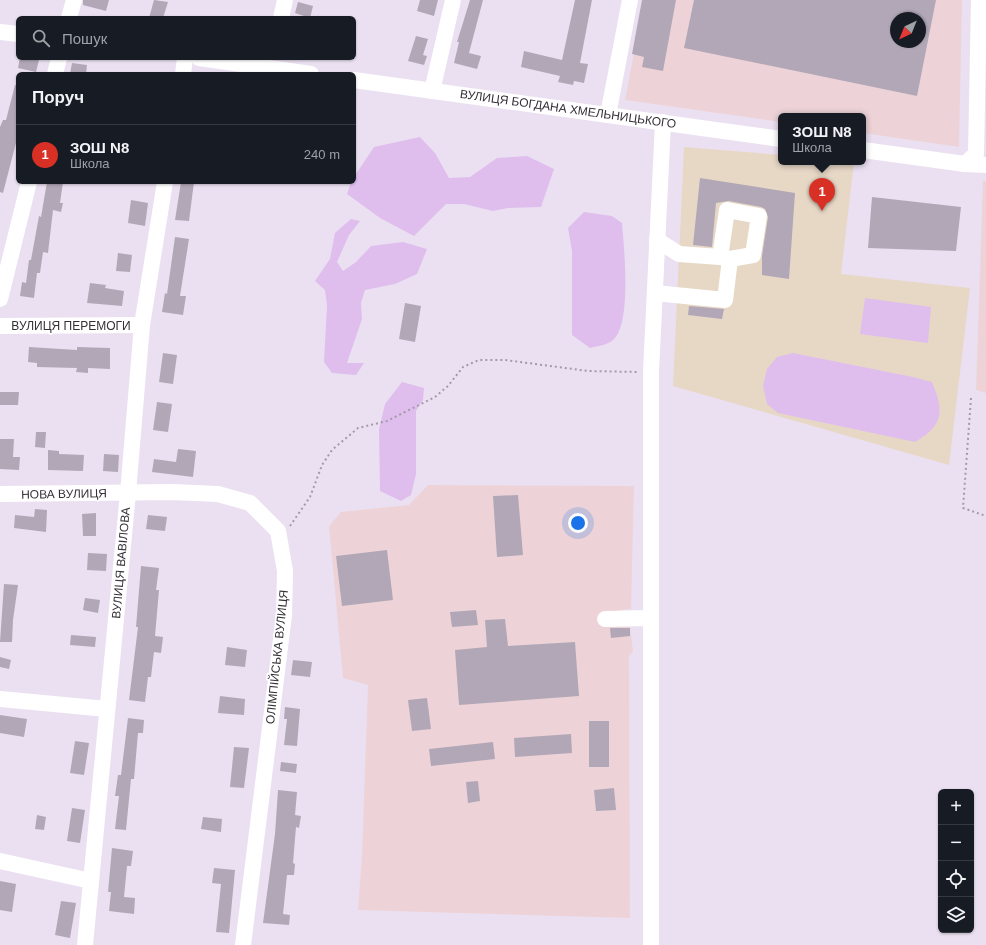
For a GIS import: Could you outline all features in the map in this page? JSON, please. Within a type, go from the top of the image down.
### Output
[{"type":"street","points":[[70,16],[74,0]]},
{"type":"street","points":[[281,16],[285,0]]},
{"type":"street","points":[[432,90],[453,0]]},
{"type":"street","points":[[608,115],[630,0]]},
{"type":"street","points":[[965,164],[976,154],[979,0]]},
{"type":"street","points":[[0,32],[16,34]]},
{"type":"street","points":[[56,72],[58,60]]},
{"type":"street","points":[[183,72],[185,60]]},
{"type":"street","points":[[227,60],[270,63],[304,72]]},
{"type":"street","name":"ВУЛИЦЯ БОГДАНА ХМЕЛЬНИЦЬКОГО","points":[[356,80],[778,139]]},
{"type":"street","points":[[651,945],[651,372],[663,122]]},
{"type":"street","points":[[866,150],[965,164],[986,165]]},
{"type":"street","points":[[0,299],[29,184]]},
{"type":"street","name":"ВУЛИЦЯ ВАВІЛОВА","points":[[85,945],[128,493],[142,325],[165,184]]},
{"type":"street","points":[[655,293],[725,300],[725,258],[679,254],[657,240]]},
{"type":"street","name":"ВУЛИЦЯ ПЕРЕМОГИ","points":[[0,326],[142,325]]},
{"type":"street","name":"ОЛІМПІЙСЬКА ВУЛИЦЯ","points":[[128,493],[172,492],[218,494],[250,503],[278,531],[285,571],[284,615],[243,945]]},
{"type":"street","name":"НОВА ВУЛИЦЯ","points":[[0,494],[128,493]]},
{"type":"street","points":[[605,619],[651,618]]},
{"type":"street","points":[[0,699],[108,708]]},
{"type":"street","points":[[0,861],[91,881]]},
{"type":"path","points":[[280,542],[310,497],[322,465],[332,450],[358,428],[387,421],[435,397],[448,386],[463,367],[479,360],[505,360],[588,371],[651,372]]},
{"type":"path","points":[[972,398],[963,508],[986,516]]},
{"type":"shaded area","points":[[644,0],[962,0],[959,147],[866,133],[866,113],[778,113],[778,122],[625,100]]},
{"type":"shaded area","points":[[420,137],[435,153],[449,178],[470,177],[497,158],[527,156],[554,169],[541,207],[508,208],[493,211],[464,204],[446,204],[414,236],[380,218],[347,194],[350,184],[356,184],[356,174],[374,147]]},
{"type":"shaded area","points":[[684,147],[778,155],[778,165],[854,165],[841,274],[970,288],[949,465],[673,386]]},
{"type":"shaded area","points":[[983,181],[986,181],[986,393],[976,390]]},
{"type":"shaded area","points":[[584,212],[612,216],[622,223],[625,267],[625,303],[623,319],[619,332],[611,342],[590,348],[572,335],[572,251],[568,228]]},
{"type":"shaded area","points":[[351,219],[360,221],[349,235],[337,262],[343,271],[356,262],[371,246],[403,242],[427,249],[417,274],[395,284],[365,290],[361,303],[362,319],[347,363],[364,363],[356,375],[332,373],[324,362],[327,306],[325,290],[315,281],[330,259],[335,233]]},
{"type":"shaded area","points":[[865,298],[931,307],[928,343],[860,334]]},
{"type":"shaded area","points":[[793,353],[932,382],[940,409],[936,423],[932,430],[915,442],[778,413],[767,404],[763,386],[767,369],[777,357]]},
{"type":"shaded area","points":[[402,382],[424,388],[423,400],[416,411],[416,474],[411,495],[401,501],[380,491],[379,429],[385,404]]},
{"type":"shaded area","points":[[428,485],[634,486],[631,609],[620,610],[621,626],[630,626],[633,652],[629,656],[630,918],[358,910],[362,855],[368,685],[343,678],[329,526],[341,512],[409,505]]},
{"type":"building","points":[[83,0],[109,0],[106,11],[83,5]]},
{"type":"building","points":[[154,0],[168,2],[164,16],[150,16]]},
{"type":"building","points":[[420,0],[438,0],[434,16],[417,11]]},
{"type":"building","points":[[470,0],[483,0],[469,53],[481,56],[477,69],[454,63],[459,42],[457,42]]},
{"type":"building","points":[[575,0],[592,0],[580,63],[588,64],[584,83],[574,81],[573,85],[558,82],[560,76],[521,67],[524,51],[562,60]]},
{"type":"building","points":[[642,0],[676,0],[663,71],[642,67],[644,57],[632,54]]},
{"type":"building","points":[[694,0],[936,0],[917,96],[684,48]]},
{"type":"building","points":[[298,2],[313,6],[310,16],[304,16],[295,13]]},
{"type":"building","points":[[416,36],[428,39],[423,55],[427,56],[424,65],[408,61]]},
{"type":"building","points":[[20,60],[39,60],[36,72],[18,68]]},
{"type":"building","points":[[72,63],[87,65],[86,72],[70,72]]},
{"type":"building","points":[[16,85],[16,143],[3,193],[0,192],[0,127],[3,120],[6,120]]},
{"type":"building","points":[[700,178],[795,193],[789,279],[762,275],[762,256],[768,217],[765,209],[761,207],[729,201],[716,203],[712,247],[693,245]]},
{"type":"building","points":[[47,184],[63,184],[60,203],[63,203],[61,212],[53,210],[48,253],[43,252],[40,273],[37,273],[34,298],[20,296],[22,282],[26,283],[29,260],[31,260],[39,216],[41,217]]},
{"type":"building","points":[[181,184],[194,184],[189,221],[175,220]]},
{"type":"building","points":[[872,197],[961,207],[956,251],[868,248]]},
{"type":"building","points":[[131,200],[148,203],[145,226],[128,223]]},
{"type":"building","points":[[175,237],[189,239],[180,296],[186,296],[183,315],[162,312],[165,293],[167,294]]},
{"type":"building","points":[[118,253],[132,255],[130,272],[116,271]]},
{"type":"building","points":[[90,283],[106,285],[105,288],[124,291],[122,306],[87,303]]},
{"type":"building","points":[[405,303],[421,306],[415,342],[399,339]]},
{"type":"building","points":[[689,306],[724,309],[722,319],[688,315]]},
{"type":"building","points":[[29,347],[77,350],[77,347],[110,348],[110,369],[88,368],[88,373],[76,372],[77,368],[37,367],[37,363],[28,362]]},
{"type":"building","points":[[163,353],[177,355],[173,384],[159,382]]},
{"type":"building","points":[[0,392],[19,392],[18,405],[0,405]]},
{"type":"building","points":[[157,402],[172,404],[168,432],[153,430]]},
{"type":"building","points":[[36,432],[46,432],[45,448],[35,447]]},
{"type":"building","points":[[0,439],[14,439],[13,457],[20,457],[19,470],[0,469]]},
{"type":"building","points":[[178,449],[196,451],[193,477],[152,472],[154,459],[176,462]]},
{"type":"building","points":[[48,450],[59,451],[59,454],[84,455],[83,471],[48,470]]},
{"type":"building","points":[[104,454],[119,455],[118,472],[103,471]]},
{"type":"building","points":[[518,495],[523,555],[497,557],[493,496]]},
{"type":"building","points":[[35,509],[47,510],[46,532],[14,528],[15,515],[34,517]]},
{"type":"building","points":[[96,513],[96,536],[83,536],[82,514]]},
{"type":"building","points":[[148,515],[167,517],[165,531],[146,529]]},
{"type":"building","points":[[387,550],[393,600],[342,606],[336,556]]},
{"type":"building","points":[[88,553],[107,554],[106,571],[87,570]]},
{"type":"building","points":[[141,566],[159,568],[156,590],[159,590],[155,636],[163,637],[161,653],[154,652],[151,677],[148,677],[145,702],[129,700],[138,627],[136,627]]},
{"type":"building","points":[[4,584],[18,585],[13,620],[12,642],[0,642]]},
{"type":"building","points":[[85,598],[100,600],[98,613],[83,610]]},
{"type":"building","points":[[476,610],[478,625],[452,627],[450,612]]},
{"type":"building","points":[[505,619],[508,646],[575,642],[579,696],[459,705],[455,650],[487,647],[485,620]]},
{"type":"building","points":[[610,628],[630,628],[630,636],[611,638]]},
{"type":"building","points":[[71,635],[96,637],[95,647],[70,645]]},
{"type":"building","points":[[227,647],[247,650],[245,667],[225,665]]},
{"type":"building","points":[[0,657],[11,660],[9,669],[0,667]]},
{"type":"building","points":[[293,660],[312,662],[310,677],[291,675]]},
{"type":"building","points":[[220,696],[245,699],[244,715],[218,713]]},
{"type":"building","points":[[427,698],[431,729],[412,731],[408,700]]},
{"type":"building","points":[[285,707],[300,709],[297,746],[284,745],[287,719],[284,719]]},
{"type":"building","points":[[0,715],[27,719],[24,737],[0,733]]},
{"type":"building","points":[[128,718],[144,720],[143,733],[138,733],[134,779],[131,779],[126,830],[115,829],[119,796],[115,796],[118,775],[121,775]]},
{"type":"building","points":[[589,721],[609,721],[609,767],[589,767]]},
{"type":"building","points":[[571,734],[572,753],[515,757],[514,738]]},
{"type":"building","points":[[75,741],[89,743],[84,775],[70,773]]},
{"type":"building","points":[[493,742],[495,759],[431,766],[429,749]]},
{"type":"building","points":[[234,747],[249,748],[244,788],[230,787]]},
{"type":"building","points":[[281,762],[297,764],[296,773],[280,771]]},
{"type":"building","points":[[478,781],[480,801],[468,803],[466,782]]},
{"type":"building","points":[[614,788],[616,810],[596,811],[594,790]]},
{"type":"building","points":[[278,790],[297,792],[295,815],[301,816],[299,828],[296,827],[293,863],[295,864],[294,875],[287,875],[283,914],[290,915],[289,925],[263,923],[275,834]]},
{"type":"building","points":[[72,808],[85,810],[80,843],[67,841]]},
{"type":"building","points":[[37,815],[46,817],[44,830],[35,829]]},
{"type":"building","points":[[203,817],[222,819],[221,832],[201,829]]},
{"type":"building","points":[[112,848],[133,851],[131,866],[127,866],[124,897],[135,898],[134,914],[109,911],[111,892],[108,892]]},
{"type":"building","points":[[214,868],[235,870],[229,933],[216,932],[221,884],[212,883]]},
{"type":"building","points":[[0,881],[16,884],[12,912],[0,910]]},
{"type":"building","points":[[61,901],[76,903],[70,938],[55,935]]},
{"type":"place","name":"ЗОШ N8","points":[[822,211]]}]
